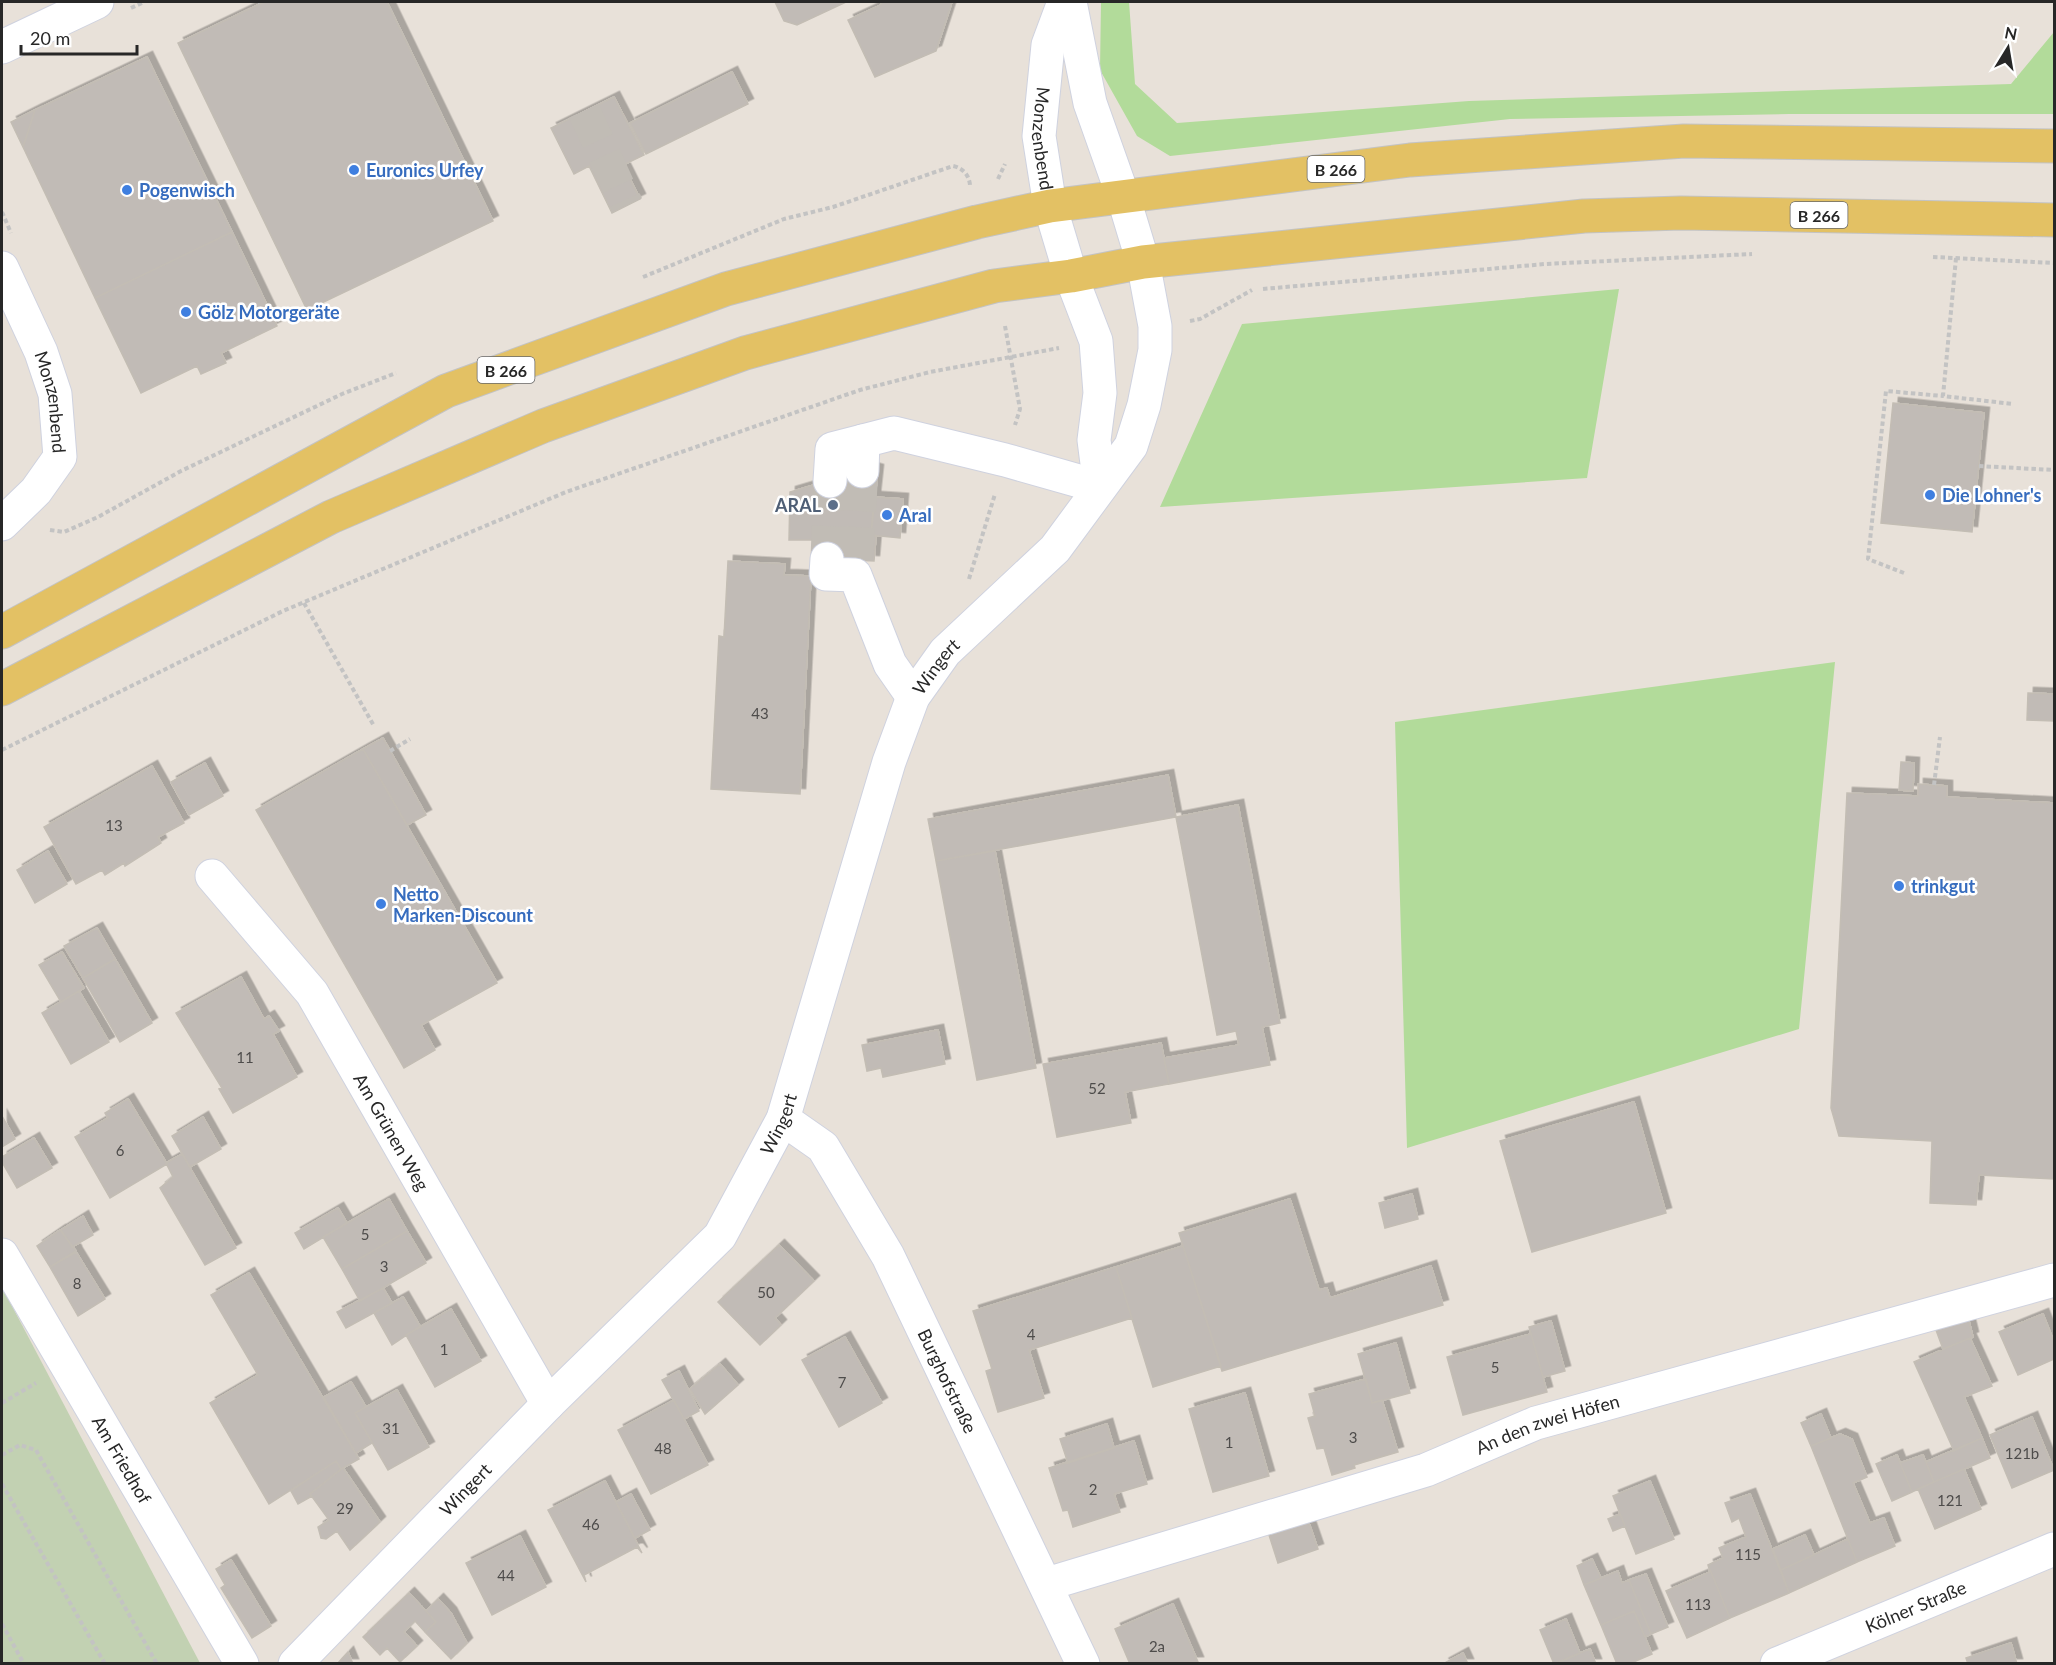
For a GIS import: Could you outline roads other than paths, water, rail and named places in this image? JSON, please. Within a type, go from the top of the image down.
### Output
[{"type":"main road","name":"B 266","points":[[2,632],[446,391],[726,290],[977,222],[1050,206],[1123,195],[1410,160],[1684,141],[2055,146]]},
{"type":"main road","name":"B 266","points":[[2,689],[331,517],[543,426],[745,353],[975,290],[1071,276],[1143,262],[1584,216],[1681,213],[2055,220]]},
{"type":"street","points":[[2,47],[97,2]]},
{"type":"street","name":"Monzenbend","points":[[1050,206],[1039,136],[1048,45],[1064,2]]},
{"type":"street","points":[[1070,2],[1090,103],[1123,195]]},
{"type":"street","name":"Wingert","points":[[295,1664],[548,1404],[720,1236],[783,1119],[889,762],[912,697],[945,652],[976,626],[1055,549],[1131,446],[1144,405],[1151,372],[1155,351],[1155,326],[1143,262],[1123,195]]},
{"type":"street","points":[[830,481],[832,449],[862,456],[894,433],[1005,460],[1100,487],[1094,440],[1100,393],[1096,341],[1071,276],[1050,206]]},
{"type":"street","name":"Monzenbend","points":[[2,268],[41,352],[55,394],[60,457],[36,491],[2,524]]},
{"type":"street","points":[[846,565],[890,664],[912,697]]},
{"type":"street","name":"Am Grünen Weg","points":[[212,876],[312,993],[548,1404]]},
{"type":"street","name":"Burghofstraße","points":[[783,1119],[823,1147],[888,1256],[1047,1584],[1083,1664]]},
{"type":"street","name":"Am Friedhof","points":[[2,1255],[242,1664]]},
{"type":"street","name":"An den zwei Höfen","points":[[1047,1584],[1425,1470],[1536,1423],[2055,1280]]},
{"type":"street","name":"Kölner Straße","points":[[1777,1664],[2055,1550]]},
{"type":"tunnel","points":[[584,111],[627,205]]},
{"type":"tunnel","points":[[856,560],[862,471]]},
{"type":"tunnel","points":[[827,559],[830,481]]},
{"type":"place","name":"Euronics Urfey","points":[[354,170]]},
{"type":"place","name":"Pogenwisch","points":[[127,190]]},
{"type":"place","name":"Gölz Motorgeräte","points":[[186,312]]},
{"type":"place","name":"Die Lohner's","points":[[1930,495]]},
{"type":"place","name":"ARAL","points":[[833,505]]},
{"type":"place","name":"Aral","points":[[887,515]]},
{"type":"place","name":"trinkgut","points":[[1899,886]]},
{"type":"place","name":"Netto Marken-Discount","points":[[381,904]]}]
